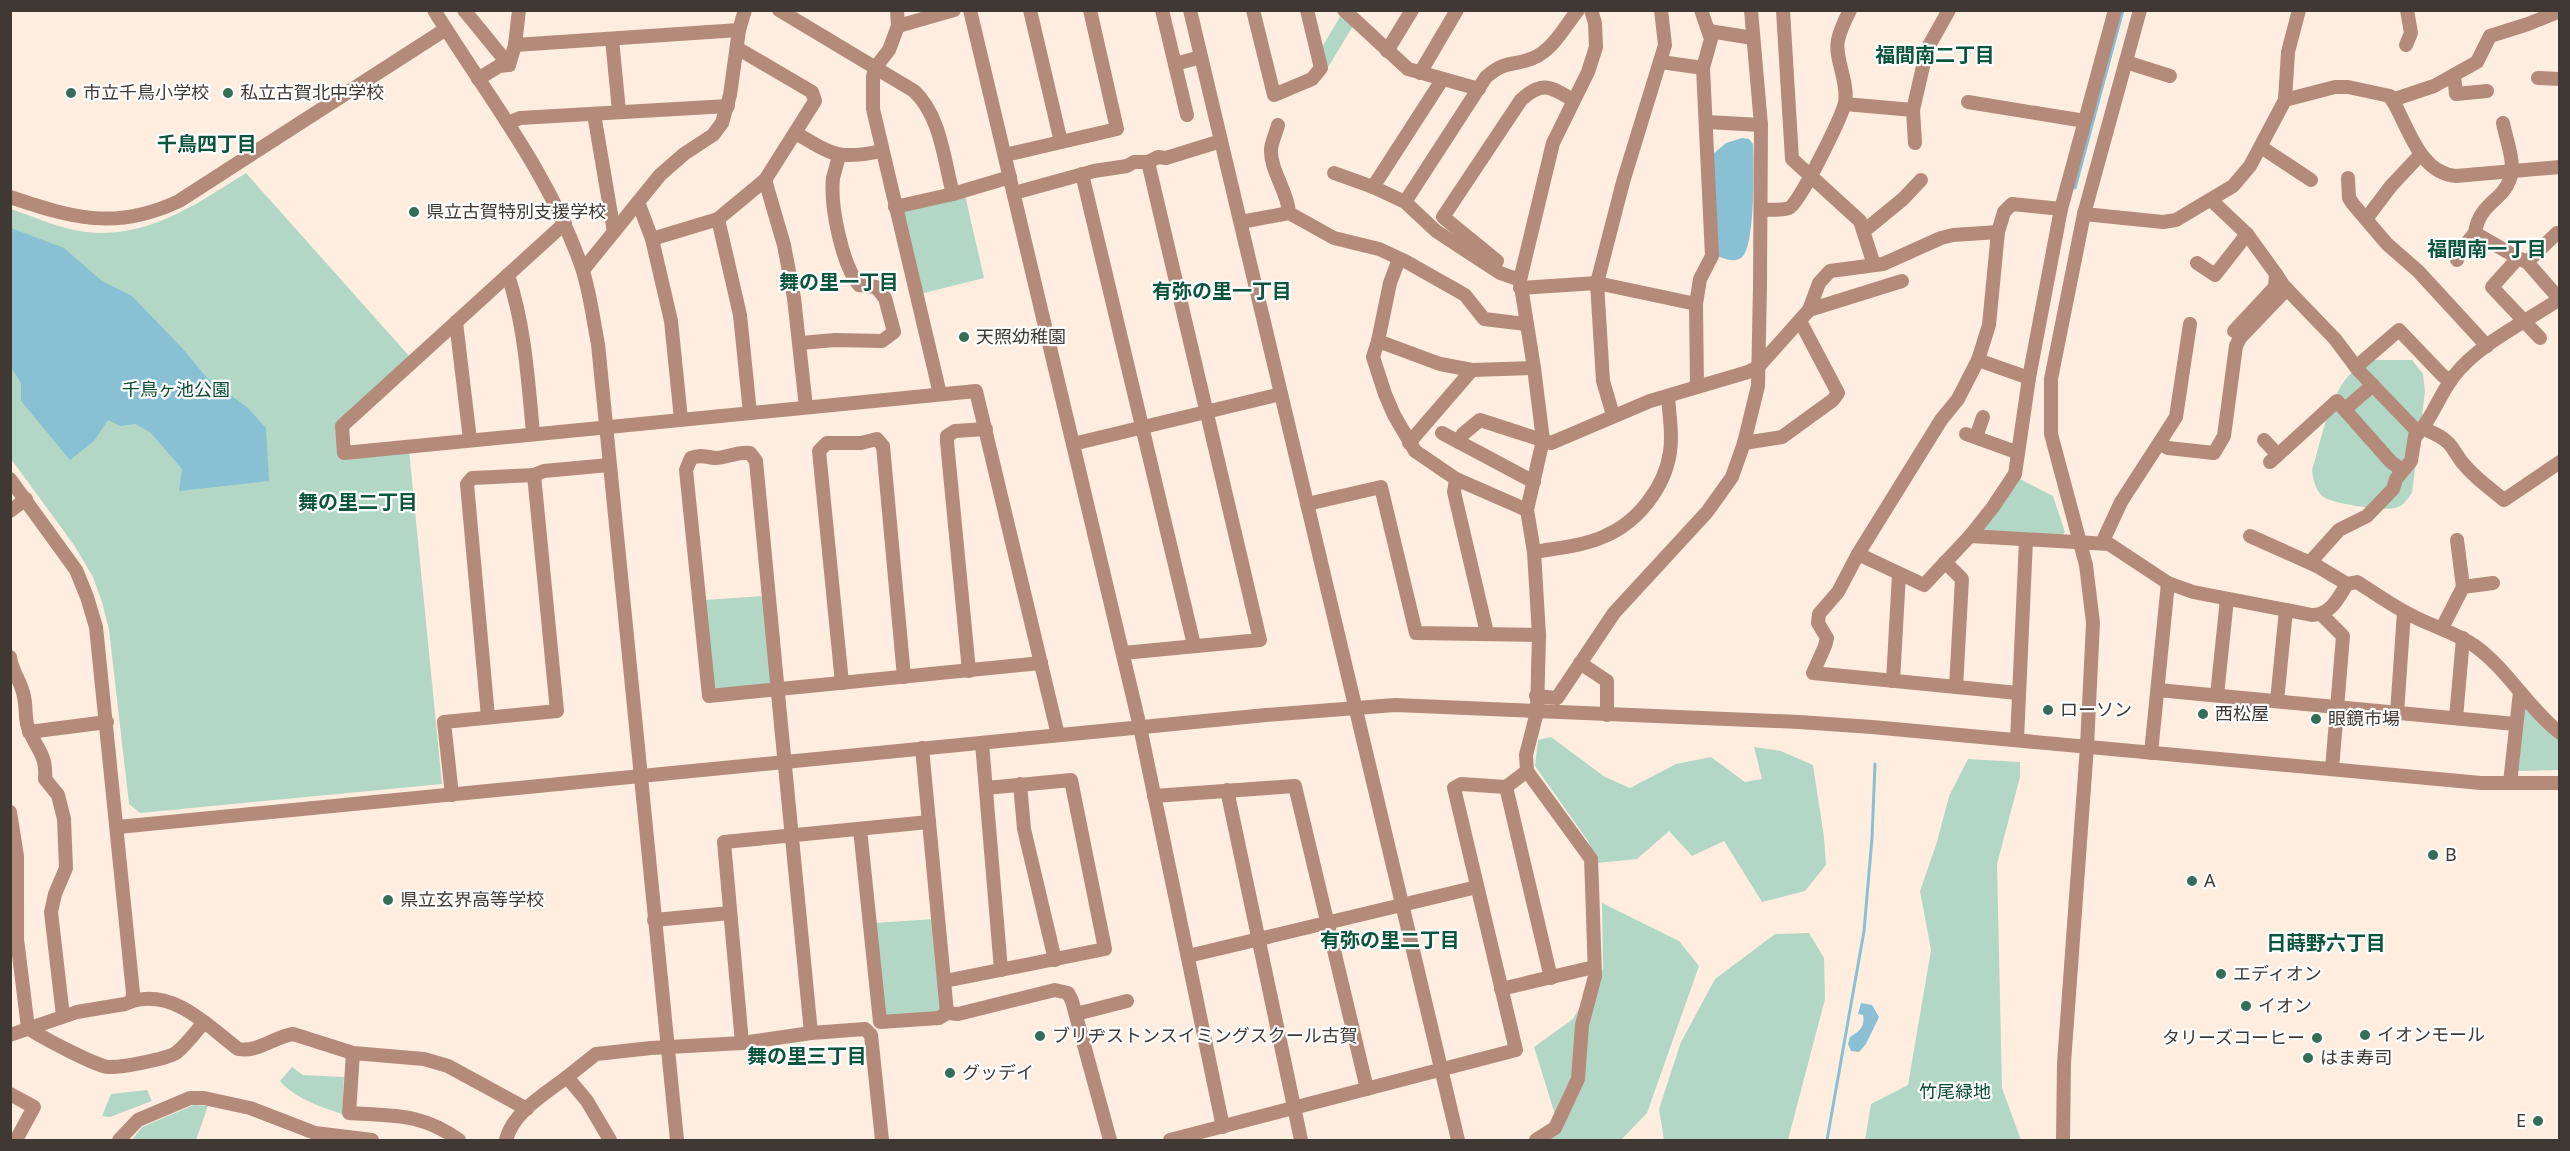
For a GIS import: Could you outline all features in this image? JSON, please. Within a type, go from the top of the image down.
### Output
[{"type":"street","points":[[434,10],[548,186],[583,270],[598,344],[677,1140]]},
{"type":"street","points":[[464,10],[508,65]]},
{"type":"street","points":[[508,65],[515,45],[519,10]]},
{"type":"street","points":[[583,270],[660,175],[684,154],[713,135],[722,123],[728,106],[739,30],[745,10]]},
{"type":"street","points":[[779,10],[914,91],[932,112],[953,194]]},
{"type":"street","points":[[897,10],[898,26],[888,50],[875,68],[873,109],[940,394]]},
{"type":"street","points":[[898,26],[954,10]]},
{"type":"street","points":[[970,10],[1123,652],[1223,1126]]},
{"type":"street","points":[[1030,10],[1061,142]]},
{"type":"street","points":[[1005,155],[1117,129],[1090,10]]},
{"type":"street","points":[[1162,10],[1187,115]]},
{"type":"street","points":[[1190,10],[1458,1140]]},
{"type":"street","points":[[1253,10],[1274,95],[1312,79],[1322,68],[1307,10]]},
{"type":"street","points":[[1387,51],[1412,10]]},
{"type":"street","points":[[1420,73],[1457,10]]},
{"type":"street","points":[[1405,202],[1486,77],[1499,66],[1533,59],[1556,40],[1578,10]]},
{"type":"street","points":[[1536,1140],[1555,1128],[1578,1079],[1582,1025],[1595,976],[1591,859],[1527,771],[1526,755],[1537,712],[1539,635],[1534,552],[1527,510],[1543,440],[1520,284],[1553,143],[1588,72],[1596,46],[1595,23],[1591,10]]},
{"type":"street","points":[[1613,415],[1603,381],[1597,283],[1623,182],[1665,45],[1661,10]]},
{"type":"street","points":[[1697,387],[1696,304],[1700,279],[1712,256],[1703,68],[1711,39],[1701,10]]},
{"type":"street","points":[[1536,696],[1557,698],[1614,613],[1707,512],[1732,477],[1744,443],[1758,386],[1761,210],[1761,125],[1751,10]]},
{"type":"street","points":[[1783,10],[1792,159],[1860,221],[1874,265]]},
{"type":"street","points":[[1761,210],[1789,208],[1797,200],[1845,104],[1844,72],[1838,55],[1837,41],[1850,10]]},
{"type":"street","points":[[1915,143],[1913,110],[1927,49],[1949,10]]},
{"type":"street","points":[[2063,1140],[2064,1064],[2087,747],[2093,623],[2091,592],[2080,543],[2054,453],[2050,416],[2051,379],[2084,214],[2115,10]]},
{"type":"street","points":[[1858,554],[1924,585],[1970,536],[1993,507],[2014,474],[2029,378],[2061,209],[2085,121],[2103,91],[2126,62],[2140,10]]},
{"type":"street","points":[[2084,214],[2163,222],[2176,220],[2233,186],[2250,166],[2285,100],[2288,51],[2300,10]]},
{"type":"street","points":[[2406,45],[2411,33],[2407,10]]},
{"type":"street","points":[[2392,100],[2434,86],[2477,62],[2490,36],[2530,16],[2559,11]]},
{"type":"street","points":[[1349,12],[1408,69],[1479,89]]},
{"type":"street","points":[[10,197],[83,219],[128,218],[153,212],[188,195],[446,29]]},
{"type":"street","points":[[515,45],[739,30]]},
{"type":"street","points":[[1709,31],[1753,38]]},
{"type":"street","points":[[612,39],[619,111]]},
{"type":"street","points":[[652,239],[718,219],[765,180],[815,101],[812,92],[737,48]]},
{"type":"street","points":[[1175,64],[1201,57]]},
{"type":"street","points":[[1661,62],[1703,68]]},
{"type":"street","points":[[2126,62],[2170,76]]},
{"type":"street","points":[[478,79],[499,66],[508,65]]},
{"type":"street","points":[[2454,75],[2456,94],[2487,91]]},
{"type":"street","points":[[2538,78],[2559,79]]},
{"type":"street","points":[[1373,187],[1442,80]]},
{"type":"street","points":[[2285,100],[2335,87],[2348,87],[2390,96],[2425,161],[2443,175],[2456,176],[2559,167]]},
{"type":"street","points":[[1520,284],[1443,217],[1521,100],[1531,90],[1552,88],[1573,100]]},
{"type":"street","points":[[1968,102],[2085,121]]},
{"type":"street","points":[[1845,104],[1913,110]]},
{"type":"street","points":[[508,123],[520,118],[728,106]]},
{"type":"street","points":[[594,114],[614,232]]},
{"type":"street","points":[[1707,123],[1761,125]]},
{"type":"street","points":[[2457,260],[2459,252],[2475,233],[2477,221],[2483,209],[2510,181],[2512,170],[2503,123]]},
{"type":"street","points":[[1278,125],[1271,150],[1278,177],[1289,204],[1289,213]]},
{"type":"street","points":[[796,133],[839,156],[860,156],[882,151]]},
{"type":"street","points":[[1014,193],[1082,174],[1127,166],[1134,162],[1148,162],[1158,157],[1166,158],[1221,141]]},
{"type":"street","points":[[2261,147],[2311,180]]},
{"type":"street","points":[[2366,219],[2391,186],[2421,154]]},
{"type":"street","points":[[801,343],[835,340],[882,341],[894,332],[885,298],[876,287],[859,285],[848,268],[833,206],[833,179],[839,156]]},
{"type":"street","points":[[1123,652],[1260,640],[1148,162]]},
{"type":"street","points":[[1334,173],[1405,202],[1436,231],[1520,284],[1597,283],[1696,304]]},
{"type":"street","points":[[1082,174],[1194,645]]},
{"type":"street","points":[[895,207],[953,194],[1010,177]]},
{"type":"street","points":[[2348,178],[2349,198],[2366,219],[2387,244],[2418,271],[2487,346]]},
{"type":"street","points":[[765,180],[784,245],[801,343],[806,407]]},
{"type":"street","points":[[1864,231],[1903,199],[1921,180]]},
{"type":"street","points":[[2211,200],[2247,234],[2287,289],[2336,339],[2356,367],[2416,430],[2445,438],[2466,468],[2504,500],[2559,462]]},
{"type":"street","points":[[638,202],[652,239],[671,321],[681,419]]},
{"type":"street","points":[[2018,693],[1813,673],[1826,646],[1827,638],[1818,623],[1819,614],[1838,592],[1858,554],[1941,420],[1958,399],[1978,360],[1989,325],[1998,232],[2004,212],[2012,204],[2061,209]]},
{"type":"street","points":[[1241,222],[1289,213],[1334,238],[1378,249],[1399,259],[1465,295],[1484,319],[1526,324]]},
{"type":"street","points":[[718,219],[740,315],[750,413]]},
{"type":"street","points":[[565,223],[342,426],[344,453],[976,391],[1058,735]]},
{"type":"street","points":[[1459,442],[1463,434],[1480,420],[1551,443],[1613,415],[1758,367],[1804,315],[1819,283],[1830,271],[1874,265],[1953,235],[1998,232]]},
{"type":"street","points":[[2317,566],[2313,559],[2339,530],[2367,516],[2393,489],[2402,470],[2411,461],[2422,433],[2451,380],[2487,346],[2555,302],[2556,295],[2522,260],[2475,233]]},
{"type":"street","points":[[2540,338],[2492,288],[2522,260],[2557,233]]},
{"type":"street","points":[[2197,263],[2215,275],[2247,234]]},
{"type":"street","points":[[1399,259],[1390,282],[1373,357],[1385,394],[1409,443],[1424,458],[1456,479],[1527,510]]},
{"type":"street","points":[[2234,331],[2275,287],[2276,274]]},
{"type":"street","points":[[508,275],[525,348],[533,433]]},
{"type":"street","points":[[1804,315],[1902,281]]},
{"type":"street","points":[[2160,444],[2168,448],[2214,453],[2218,449],[2224,436],[2236,346],[2240,338],[2287,289]]},
{"type":"street","points":[[1744,443],[1782,437],[1833,400],[1838,393],[1804,315]]},
{"type":"street","points":[[456,322],[470,440]]},
{"type":"street","points":[[2102,543],[2121,502],[2176,417],[2190,324]]},
{"type":"street","points":[[2356,367],[2399,330],[2443,376],[2451,380]]},
{"type":"street","points":[[1378,341],[1440,364],[1472,370],[1534,368]]},
{"type":"street","points":[[1978,360],[2029,378]]},
{"type":"street","points":[[1409,443],[1472,370]]},
{"type":"street","points":[[2345,409],[2373,385]]},
{"type":"street","points":[[1073,444],[1281,394]]},
{"type":"street","points":[[1534,552],[1608,536],[1643,509],[1659,484],[1671,449],[1668,396]]},
{"type":"street","points":[[2264,440],[2274,458],[2337,401],[2391,462],[2402,470]]},
{"type":"street","points":[[1983,417],[1971,435],[2016,452]]},
{"type":"street","points":[[969,671],[947,436],[955,431],[986,429]]},
{"type":"street","points":[[1442,433],[1534,482]]},
{"type":"street","points":[[842,683],[819,451],[826,442],[861,443],[877,439],[883,446],[904,677]]},
{"type":"street","points":[[811,1033],[791,836],[777,690],[754,457],[744,452],[716,458],[696,456],[690,458],[687,470],[710,696],[777,690],[969,671],[1041,663]]},
{"type":"street","points":[[488,717],[466,488],[472,478],[534,475],[544,471],[609,465]]},
{"type":"street","points":[[452,795],[444,722],[557,711],[534,475]]},
{"type":"street","points":[[10,479],[63,549],[76,570],[87,597],[99,643],[118,827],[132,1001]]},
{"type":"street","points":[[1456,479],[1454,492],[1487,633]]},
{"type":"street","points":[[1307,504],[1382,487],[1416,633],[1539,635]]},
{"type":"street","points":[[10,511],[26,499]]},
{"type":"street","points":[[1970,536],[2102,543],[2118,549],[2168,583],[2193,592],[2322,615],[2343,636],[2332,769]]},
{"type":"street","points":[[2250,536],[2317,566],[2347,584],[2357,582],[2404,612],[2463,638],[2495,663],[2559,733]]},
{"type":"street","points":[[2017,741],[2026,540]]},
{"type":"street","points":[[2442,628],[2463,587],[2457,540]]},
{"type":"street","points":[[1945,562],[1962,579],[1956,687]]},
{"type":"street","points":[[1893,681],[1899,574]]},
{"type":"street","points":[[2151,753],[2168,583]]},
{"type":"street","points":[[2463,587],[2493,583]]},
{"type":"street","points":[[2322,615],[2332,606],[2347,584]]},
{"type":"street","points":[[2217,695],[2227,599]]},
{"type":"street","points":[[2277,701],[2286,610]]},
{"type":"street","points":[[2397,713],[2404,612]]},
{"type":"street","points":[[2456,718],[2463,638]]},
{"type":"street","points":[[10,657],[12,670],[24,696],[24,713],[29,732],[46,764],[45,779],[58,795],[64,819],[66,868],[55,894],[51,912],[63,1016]]},
{"type":"street","points":[[1580,663],[1607,681],[1607,714]]},
{"type":"street","points":[[2158,690],[2516,724]]},
{"type":"street","points":[[2510,783],[2520,692]]},
{"type":"street","points":[[118,827],[1356,706],[1395,705],[1799,722],[2481,783],[2559,783]]},
{"type":"street","points":[[29,732],[107,722]]},
{"type":"street","points":[[982,743],[1001,970]]},
{"type":"street","points":[[2069,1140],[2089,766],[2087,747]]},
{"type":"street","points":[[922,748],[947,1013]]},
{"type":"street","points":[[1170,1140],[1516,1050],[1454,788],[1461,784],[1506,787],[1527,771]]},
{"type":"street","points":[[945,981],[1105,949],[1071,780],[986,788]]},
{"type":"street","points":[[1020,784],[1024,829],[1054,960]]},
{"type":"street","points":[[1154,796],[1227,789],[1295,786],[1367,1089]]},
{"type":"street","points":[[1506,787],[1551,978]]},
{"type":"street","points":[[1227,789],[1292,1108],[1301,1140]]},
{"type":"street","points":[[10,812],[13,837],[17,992],[28,1028],[42,1038],[108,1067],[159,1060],[174,1054],[188,1043],[204,1022]]},
{"type":"street","points":[[742,1043],[724,842],[929,822]]},
{"type":"street","points":[[860,829],[880,1022],[939,1018],[947,1013],[958,1014],[1055,990],[1068,993],[1076,1014],[1110,1140]]},
{"type":"street","points":[[1188,956],[1477,887]]},
{"type":"street","points":[[654,920],[730,913]]},
{"type":"street","points":[[1501,989],[1594,967]]},
{"type":"street","points":[[10,1035],[77,1012],[125,1004],[144,997],[159,998],[172,1002],[204,1022],[238,1049],[246,1051],[293,1034],[353,1053],[424,1059],[448,1066],[527,1109]]},
{"type":"street","points":[[1076,1014],[1128,1001]]},
{"type":"street","points":[[506,1140],[509,1129],[527,1109],[596,1054],[651,1048],[667,1049],[742,1043],[811,1033],[864,1029],[871,1035],[882,1140]]},
{"type":"street","points":[[353,1053],[349,1113],[413,1118],[431,1122],[459,1140]]},
{"type":"street","points":[[567,1077],[587,1101],[610,1140]]},
{"type":"street","points":[[10,1094],[34,1107],[16,1140]]},
{"type":"street","points":[[119,1140],[138,1120],[190,1098],[204,1098],[250,1108],[315,1133],[372,1140]]},
{"type":"green space","points":[[1341,15],[1353,26],[1327,69],[1322,47]]},
{"type":"green space","name":"千鳥ヶ池公園","points":[[246,173],[410,357],[338,425],[339,458],[409,450],[442,784],[140,813],[129,804],[109,630],[93,577],[74,545],[11,459],[11,209],[57,226],[86,232],[109,233],[130,230],[170,217]]},
{"type":"green space","points":[[965,195],[984,278],[920,294],[901,214],[904,210]]},
{"type":"green space","points":[[2374,360],[2412,360],[2423,374],[2425,392],[2412,493],[2403,504],[2389,509],[2357,506],[2327,499],[2318,490],[2312,473],[2331,406],[2339,390],[2359,366]]},
{"type":"green space","points":[[2018,478],[2053,496],[2065,532],[2061,537],[1986,532],[1982,528]]},
{"type":"green space","points":[[764,596],[772,682],[768,686],[716,691],[713,688],[704,600]]},
{"type":"green space","points":[[2526,705],[2559,738],[2559,770],[2519,771],[2516,768],[2522,706]]},
{"type":"green space","points":[[1551,737],[1605,777],[1630,788],[1676,764],[1711,757],[1745,782],[1762,779],[1754,747],[1781,751],[1813,765],[1826,865],[1805,891],[1762,902],[1724,841],[1692,856],[1669,831],[1637,859],[1597,863],[1588,841],[1535,766],[1538,740]]},
{"type":"green space","name":"竹尾緑地","points":[[1968,759],[2020,762],[2020,777],[1997,864],[2002,1088],[2021,1140],[1865,1140],[1871,1104],[1908,1085],[1931,950],[1920,891],[1937,842],[1949,796]]},
{"type":"green space","points":[[1602,903],[1679,941],[1699,966],[1647,1113],[1621,1140],[1545,1140],[1556,1118],[1534,1047],[1573,1019],[1603,969]]},
{"type":"green space","points":[[934,919],[942,1010],[937,1014],[886,1017],[874,923]]},
{"type":"green space","points":[[1809,933],[1824,958],[1825,999],[1788,1140],[1664,1140],[1659,1109],[1681,1042],[1715,979],[1775,934]]},
{"type":"green space","points":[[292,1067],[303,1075],[344,1077],[342,1114],[308,1101],[286,1087],[280,1081]]},
{"type":"green space","points":[[147,1090],[152,1101],[110,1117],[102,1116],[111,1094]]},
{"type":"green space","points":[[194,1105],[208,1106],[196,1140],[132,1140],[142,1127]]},
{"type":"water","points":[[1742,138],[1749,139],[1753,144],[1752,220],[1747,249],[1743,256],[1737,260],[1731,260],[1717,256],[1713,154],[1726,143]]},
{"type":"water","points":[[11,228],[64,248],[102,281],[132,296],[183,349],[207,378],[248,408],[266,428],[269,481],[179,491],[182,469],[151,433],[135,424],[120,426],[108,420],[94,441],[70,460],[21,401],[21,383],[11,367]]},
{"type":"water","points":[[1861,1003],[1872,1005],[1879,1017],[1866,1044],[1859,1052],[1851,1051],[1848,1044],[1850,1037],[1862,1026],[1863,1015],[1858,1014]]},
{"type":"waterway","points":[[2075,188],[2123,10]]},
{"type":"waterway","points":[[1827,1140],[1864,931],[1872,838],[1875,764]]},
{"type":"place","name":"市立千鳥小学校","points":[[71,93]]},
{"type":"place","name":"私立古賀北中学校","points":[[228,93]]},
{"type":"place","name":"県立古賀特別支援学校","points":[[414,212]]},
{"type":"place","name":"天照幼稚園","points":[[964,337]]},
{"type":"place","name":"ローソン","points":[[2048,710]]},
{"type":"place","name":"西松屋","points":[[2203,714]]},
{"type":"place","name":"眼鏡市場","points":[[2316,719]]},
{"type":"place","name":"B","points":[[2433,855]]},
{"type":"place","name":"A","points":[[2192,881]]},
{"type":"place","name":"県立玄界高等学校","points":[[388,900]]},
{"type":"place","name":"エディオン","points":[[2221,974]]},
{"type":"place","name":"イオン","points":[[2246,1006]]},
{"type":"place","name":"イオンモール","points":[[2365,1035]]},
{"type":"place","name":"ブリヂストンスイミングスクール古賀","points":[[1040,1036]]},
{"type":"place","name":"タリーズコーヒー","points":[[2317,1038]]},
{"type":"place","name":"はま寿司","points":[[2308,1058]]},
{"type":"place","name":"グッデイ","points":[[950,1073]]},
{"type":"place","name":"E","points":[[2538,1121]]},
{"type":"district","name":"福間南二丁目","points":[[1935,55]]},
{"type":"district","name":"千鳥四丁目","points":[[207,144]]},
{"type":"district","name":"福間南一丁目","points":[[2487,249]]},
{"type":"district","name":"舞の里一丁目","points":[[839,282]]},
{"type":"district","name":"有弥の里一丁目","points":[[1222,291]]},
{"type":"district","name":"舞の里二丁目","points":[[358,502]]},
{"type":"district","name":"有弥の里二丁目","points":[[1390,940]]},
{"type":"district","name":"日蒔野六丁目","points":[[2326,943]]},
{"type":"district","name":"舞の里三丁目","points":[[807,1056]]}]
